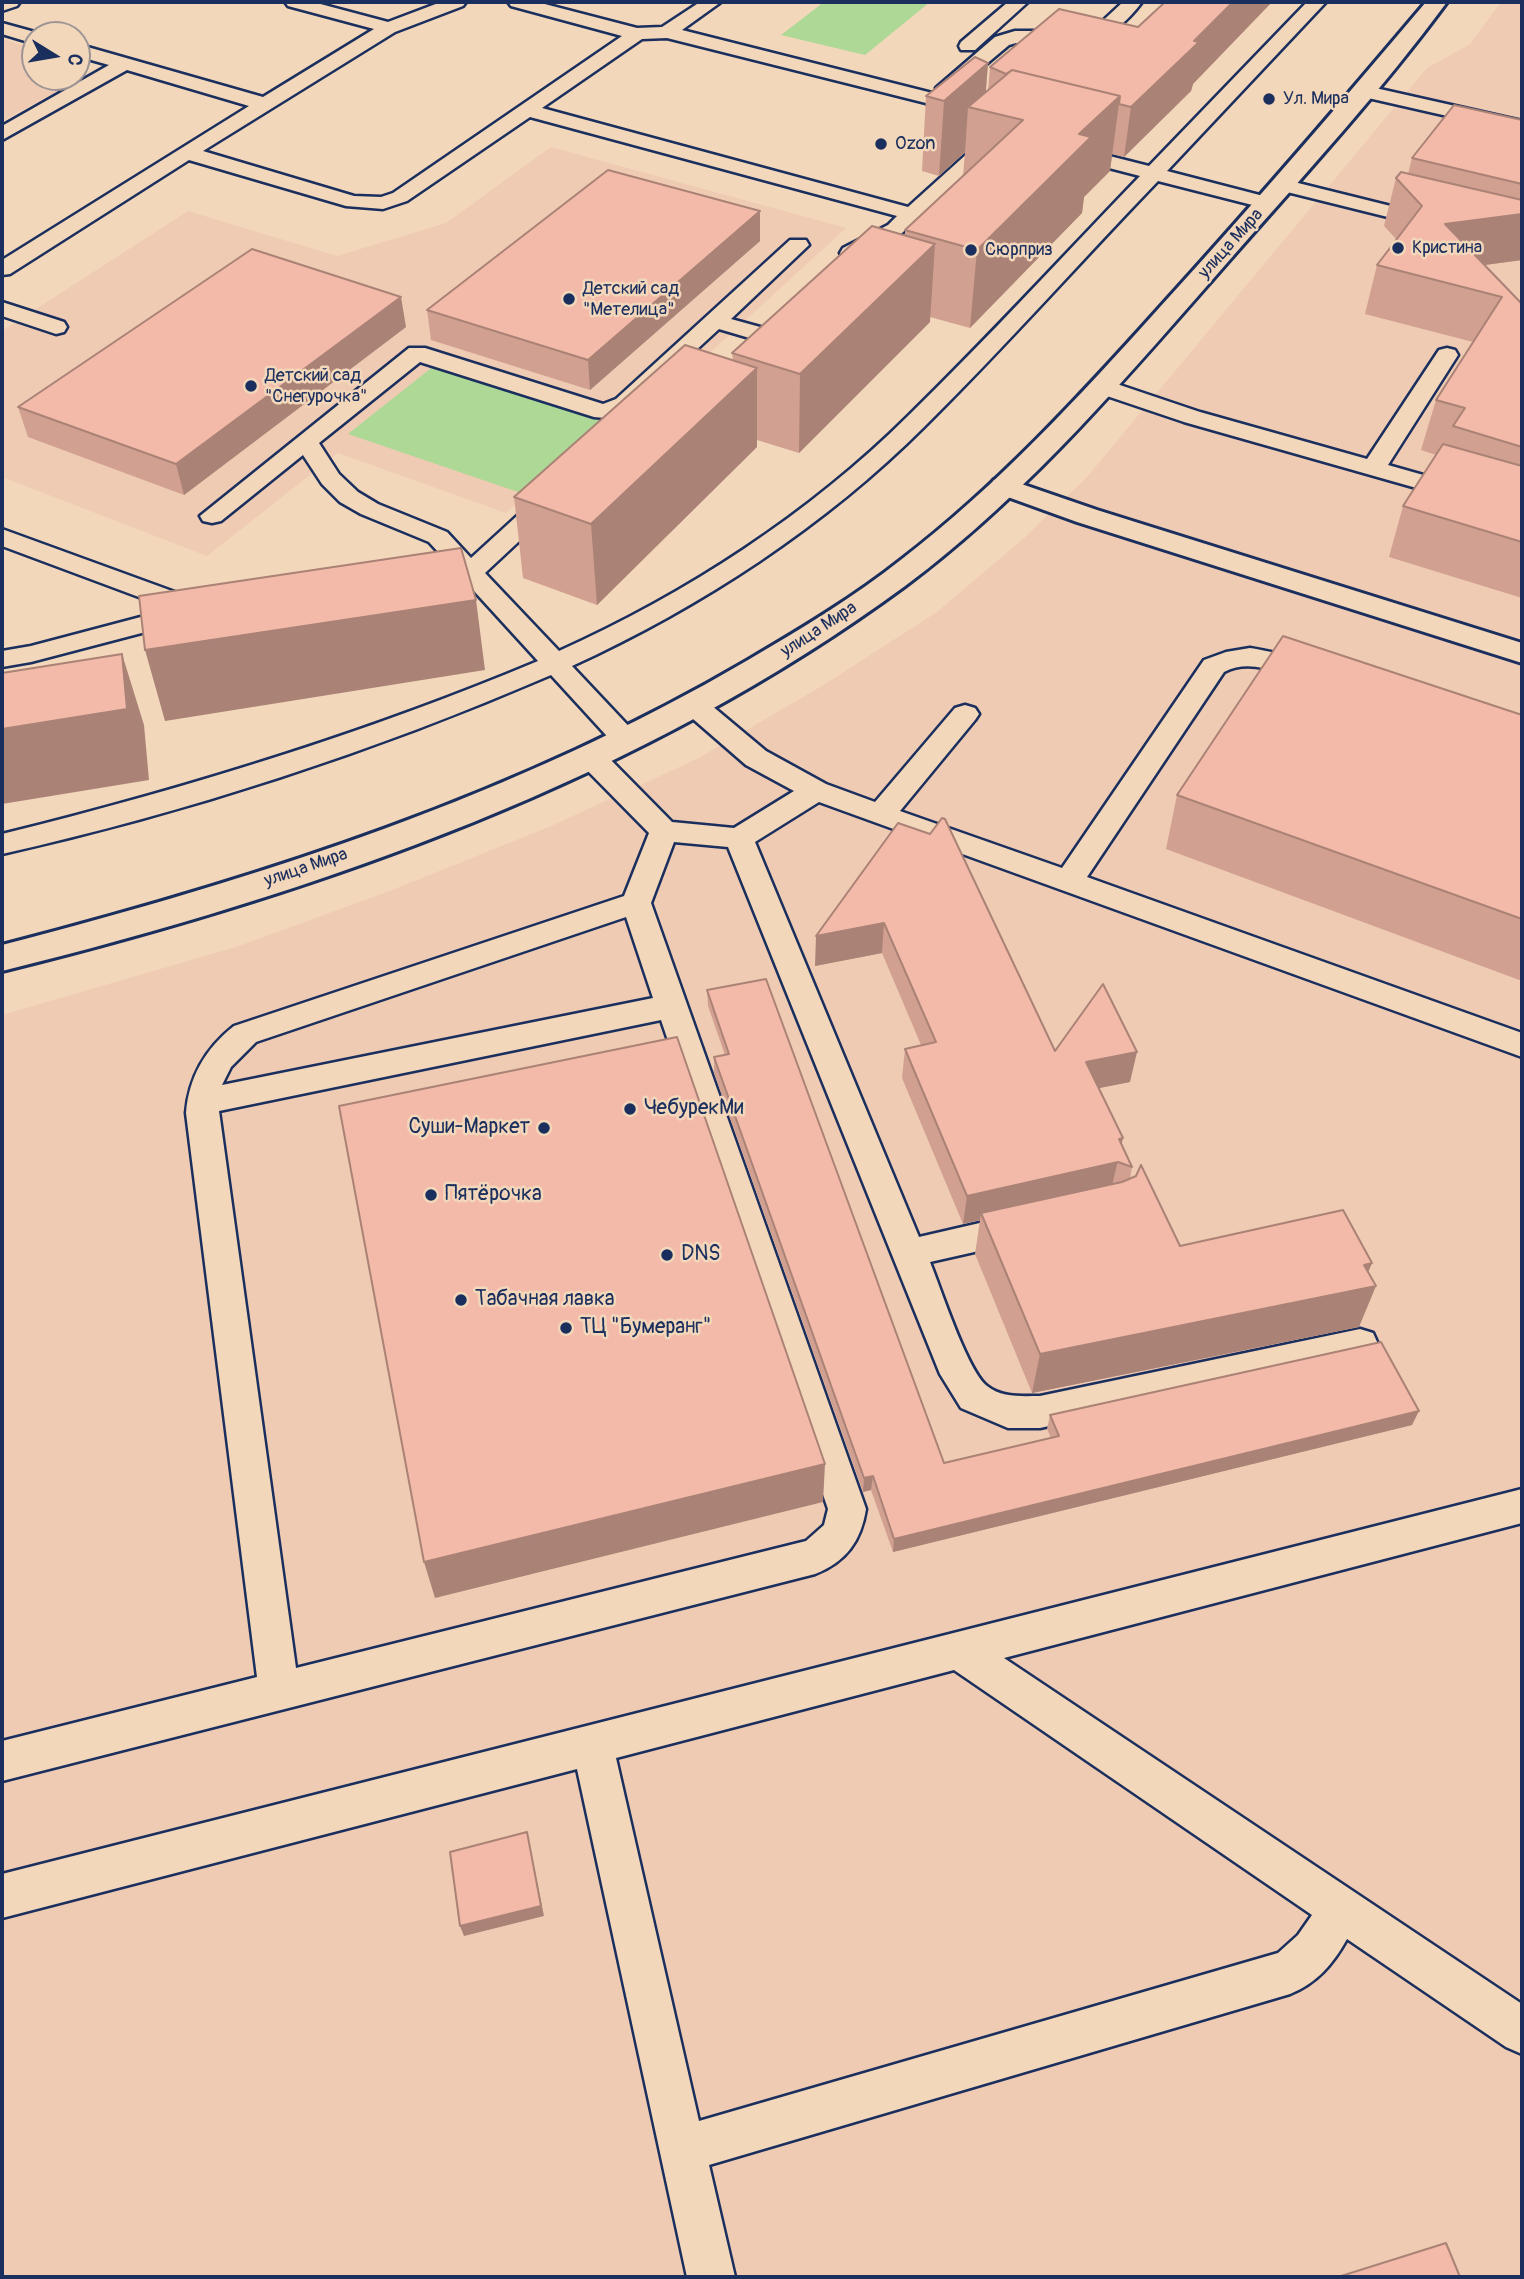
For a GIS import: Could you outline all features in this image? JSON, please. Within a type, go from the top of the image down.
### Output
[{"type":"street","name":"улица Мира","points":[[2,958],[80,938],[272,880],[457,813],[590,757],[695,706],[849,611],[922,558],[1003,486],[1103,387],[1275,194],[1437,2]]},
{"type":"street","points":[[1003,486],[1087,516],[1522,653]]},
{"type":"lane","points":[[2,6],[11,2]]},
{"type":"lane","points":[[294,2],[389,28]]},
{"type":"lane","points":[[2,269],[389,28],[457,2]]},
{"type":"lane","points":[[517,2],[637,34],[667,32],[913,93],[933,99],[976,126],[1006,136],[895,229],[856,249],[837,265]]},
{"type":"lane","points":[[667,32],[712,2]]},
{"type":"lane","points":[[913,93],[1019,2]]},
{"type":"lane","points":[[933,99],[1002,41],[1016,37],[1086,37],[1101,32],[1133,2]]},
{"type":"lane","points":[[2,844],[123,813],[325,751],[456,704],[556,663],[679,601],[752,553],[871,464],[916,422],[1317,2]]},
{"type":"lane","points":[[3,30],[21,34]]},
{"type":"lane","points":[[187,153],[353,202],[383,203],[400,197],[637,34]]},
{"type":"lane","points":[[91,54],[265,104]]},
{"type":"lane","points":[[2,134],[125,64]]},
{"type":"lane","points":[[1363,91],[1522,127]]},
{"type":"lane","points":[[527,110],[911,214]]},
{"type":"lane","points":[[1050,147],[1151,173],[1446,226]]},
{"type":"lane","points":[[212,516],[417,353],[594,410],[614,409],[624,404],[799,245]]},
{"type":"lane","points":[[2,309],[56,327]]},
{"type":"lane","points":[[744,354],[782,318]]},
{"type":"lane","points":[[715,321],[763,335]]},
{"type":"lane","points":[[1374,468],[1447,355]]},
{"type":"lane","points":[[1103,387],[1183,414],[1522,511]]},
{"type":"lane","points":[[306,441],[346,496],[356,503],[426,529],[438,537],[626,740]]},
{"type":"lane","points":[[404,581],[472,571],[570,480]]},
{"type":"lane","points":[[2,537],[198,610]]},
{"type":"lane","points":[[2,659],[31,654],[198,610],[226,606]]},
{"type":"lane","points":[[1068,882],[1214,666],[1225,659],[1262,657],[1340,684]]},
{"type":"lane","points":[[695,706],[756,758],[816,791],[1522,1045]]},
{"type":"lane","points":[[881,814],[965,714]]},
{"type":"lane","points":[[590,757],[664,831],[739,838],[816,791]]},
{"type":"lane","points":[[2,1761],[815,1556],[834,1544],[844,1530],[847,1510],[635,902],[664,831]]},
{"type":"lane","points":[[739,838],[958,1374],[974,1397],[1008,1412],[1040,1412],[1360,1344]]},
{"type":"lane","points":[[279,1691],[202,1102],[214,1064],[225,1049],[245,1034],[635,902]]},
{"type":"lane","points":[[202,1102],[671,1006]]},
{"type":"lane","points":[[909,1253],[1058,1219]]},
{"type":"lane","points":[[2,1896],[1522,1506]]},
{"type":"lane","points":[[958,1650],[1522,2031]]},
{"type":"lane","points":[[592,1744],[711,2277]]},
{"type":"lane","points":[[683,2149],[1280,1975],[1311,1956],[1325,1937],[1339,1908]]},
{"type":"shaded area","points":[[1501,2],[1522,2],[1522,2277],[2,2277],[2,1015],[236,947],[387,892],[549,827],[697,759],[822,686],[937,612],[1023,539],[1087,477],[1427,68],[1470,44]]},
{"type":"shaded area","points":[[2,39],[21,45],[21,91],[58,91],[2,121]]},
{"type":"shaded area","points":[[551,147],[846,228],[628,428],[606,421],[506,513],[338,453],[207,556],[2,477],[2,331],[188,211],[337,256],[446,223]]},
{"type":"green space","points":[[824,2],[930,2],[865,55],[781,35]]},
{"type":"green space","points":[[435,365],[603,419],[521,493],[348,434]]},
{"type":"building","points":[[1165,2],[1233,2],[1194,41],[1199,42],[1131,107],[1119,104],[1120,96],[1012,70],[1006,74],[990,67],[1059,9],[1138,27]]},
{"type":"building","points":[[975,57],[988,63],[944,101],[926,96]]},
{"type":"building","points":[[1012,70],[1120,96],[1079,134],[1091,137],[977,250],[905,230],[1023,120],[968,107]]},
{"type":"building","points":[[1454,105],[1522,120],[1522,184],[1412,158]]},
{"type":"building","points":[[608,170],[760,211],[588,360],[427,310]]},
{"type":"building","points":[[1401,172],[1522,200],[1522,214],[1445,224],[1522,304],[1522,447],[1453,426],[1465,408],[1436,400],[1502,297],[1377,265],[1422,206],[1396,178]]},
{"type":"building","points":[[872,226],[935,244],[800,374],[732,353]]},
{"type":"building","points":[[252,249],[401,297],[176,464],[18,407]]},
{"type":"building","points":[[685,345],[757,368],[591,524],[514,497]]},
{"type":"building","points":[[1443,444],[1522,466],[1522,542],[1403,506]]},
{"type":"building","points":[[461,548],[476,600],[145,650],[139,596]]},
{"type":"building","points":[[1283,636],[1522,715],[1522,919],[1177,795]]},
{"type":"building","points":[[122,654],[127,709],[2,729],[2,673]]},
{"type":"building","points":[[942,818],[945,819],[1055,1051],[1103,984],[1137,1052],[1086,1062],[1123,1138],[1119,1139],[1132,1167],[1118,1162],[967,1196],[905,1049],[936,1042],[884,923],[816,936],[898,823],[930,834]]},
{"type":"building","points":[[766,979],[944,1463],[1059,1436],[1050,1415],[1381,1342],[1419,1411],[894,1539],[873,1476],[864,1478],[714,1057],[729,1054],[707,990]]},
{"type":"building","name":"ТЦ \"Бумеранг\"","points":[[677,1037],[825,1464],[424,1562],[339,1106]]},
{"type":"building","points":[[1141,1165],[1180,1246],[1343,1210],[1372,1263],[1364,1265],[1376,1286],[1040,1354],[981,1213],[1122,1182],[1136,1176]]},
{"type":"building","points":[[527,1832],[541,1906],[460,1926],[450,1852]]},
{"type":"building","points":[[1446,2243],[1460,2277],[1338,2277]]},
{"type":"place","name":"Ул. Мира","points":[[1269,99]]},
{"type":"place","name":"Ozon","points":[[881,144]]},
{"type":"place","name":"Кристина","points":[[1398,248]]},
{"type":"place","name":"Сюрприз","points":[[971,250]]},
{"type":"place","name":"Детский сад \"Метелица\"","points":[[569,299]]},
{"type":"place","name":"Детский сад \"Снегурочка\"","points":[[251,386]]},
{"type":"place","name":"ЧебурекМи","points":[[630,1109]]},
{"type":"place","name":"Суши-Маркет","points":[[544,1128]]},
{"type":"place","name":"Пятёрочка","points":[[431,1195]]},
{"type":"place","name":"DNS","points":[[667,1255]]},
{"type":"place","name":"Табачная лавка","points":[[461,1300]]},
{"type":"place","name":"ТЦ \"Бумеранг\"","points":[[566,1328]]}]
